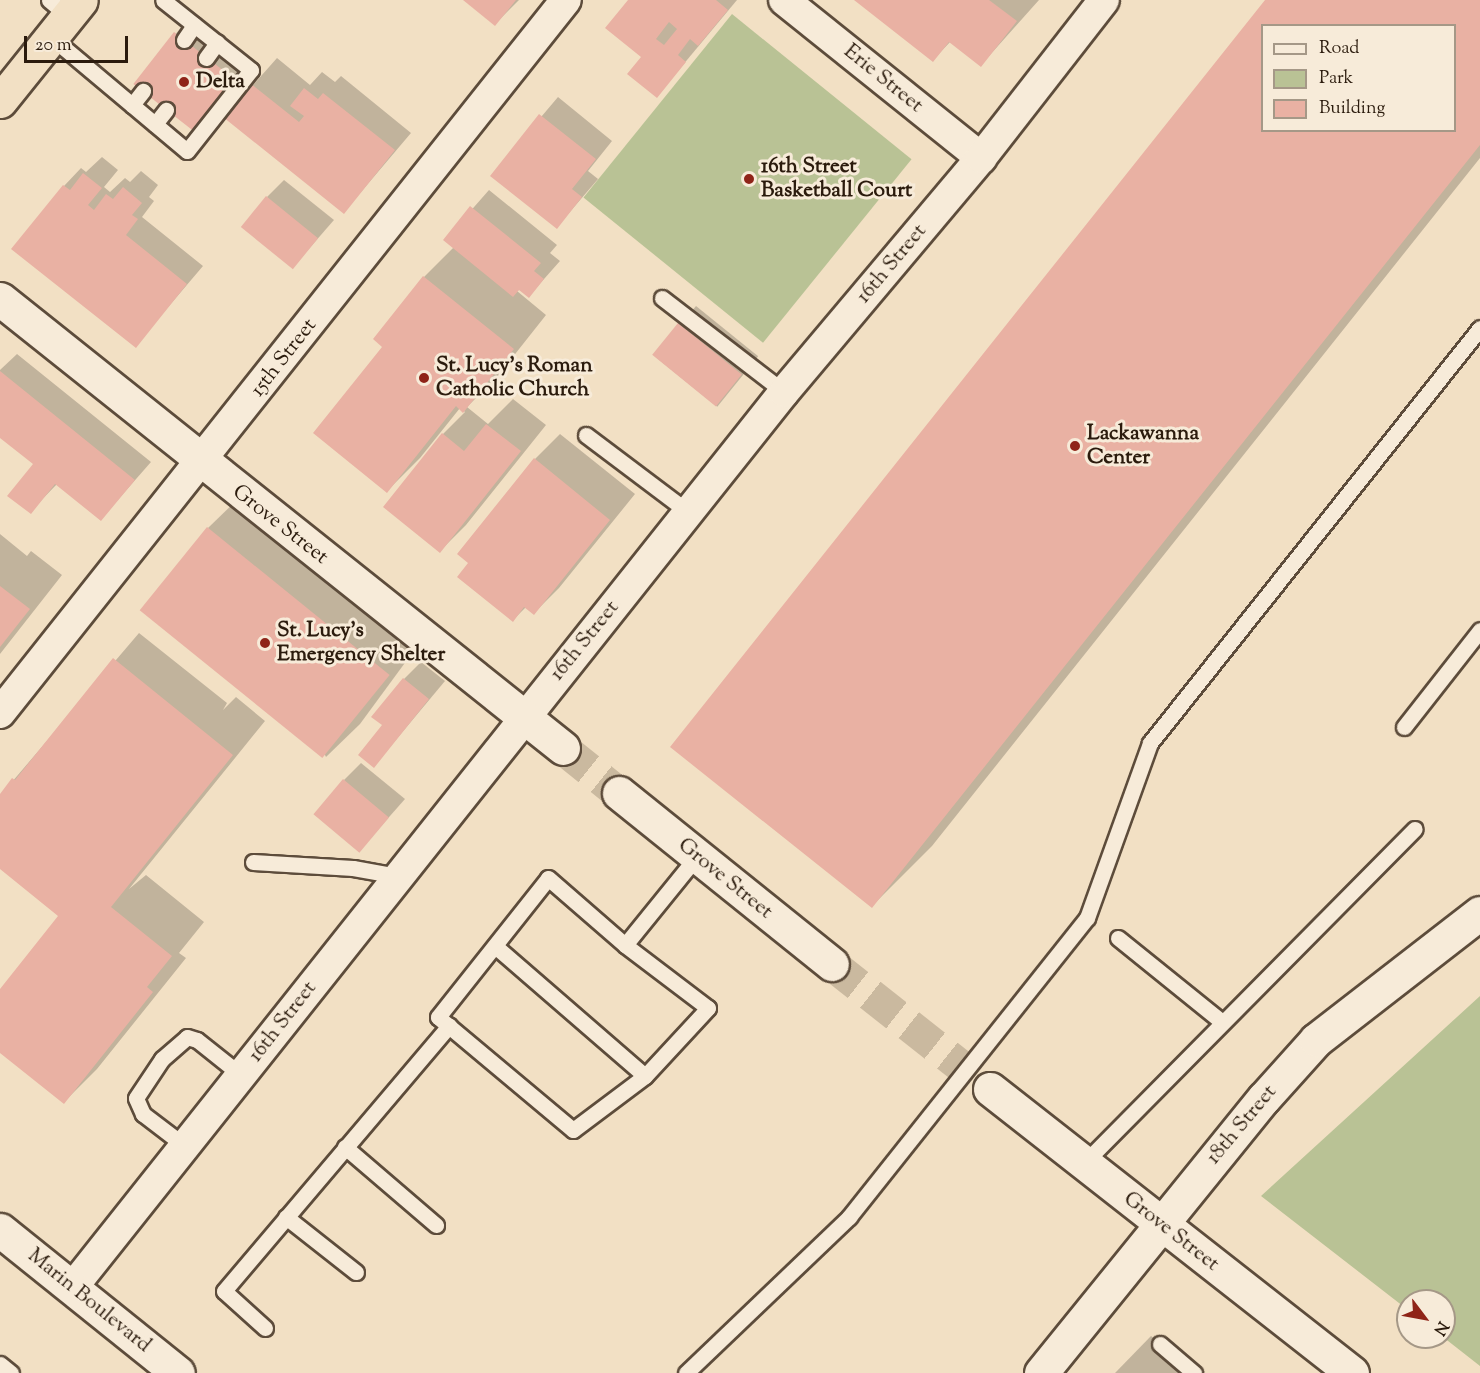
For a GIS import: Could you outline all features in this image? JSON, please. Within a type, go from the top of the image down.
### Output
[{"type":"highway","points":[[0,100],[62,13]]},
{"type":"street","name":"15th Street","points":[[0,713],[202,463],[566,0]]},
{"type":"street","name":"Erie Street","points":[[784,0],[981,158]]},
{"type":"street","name":"16th Street","points":[[72,1288],[784,392],[981,158],[1104,0]]},
{"type":"street","name":"Grove Street","points":[[2,306],[563,747]]},
{"type":"street","name":"Grove Street","points":[[619,793],[832,964]]},
{"type":"street","name":"18th Street","points":[[1041,1373],[1160,1224],[1316,1040],[1480,913]]},
{"type":"street","name":"Grove Street","points":[[990,1089],[1348,1372]]},
{"type":"street","name":"Marin Boulevard","points":[[0,1230],[178,1373]]},
{"type":"lane","points":[[62,13],[132,105],[187,151],[251,70],[163,0]]},
{"type":"lane","points":[[184,39],[194,25]]},
{"type":"lane","points":[[206,58],[217,43]]},
{"type":"lane","points":[[132,105],[143,91]]},
{"type":"lane","points":[[155,124],[166,110]]},
{"type":"lane","points":[[662,298],[784,392]]},
{"type":"lane","points":[[686,1373],[849,1217],[1087,918],[1150,743],[1480,328]]},
{"type":"lane","points":[[586,435],[688,512]]},
{"type":"lane","points":[[1404,727],[1480,630]]},
{"type":"lane","points":[[1084,1163],[1414,829]]},
{"type":"lane","points":[[625,945],[698,856]]},
{"type":"lane","points":[[253,862],[353,868],[398,876]]},
{"type":"lane","points":[[548,878],[625,945],[708,1008],[645,1077],[573,1130],[438,1017],[548,878]]},
{"type":"lane","points":[[1118,938],[1222,1022]]},
{"type":"lane","points":[[495,946],[645,1077]]},
{"type":"lane","points":[[266,1328],[224,1291],[449,1026]]},
{"type":"lane","points":[[185,1146],[143,1114],[136,1098],[162,1059],[187,1037],[197,1040],[241,1075]]},
{"type":"lane","points":[[345,1147],[436,1225]]},
{"type":"lane","points":[[286,1217],[356,1272]]},
{"type":"lane","points":[[1160,1344],[1194,1373]]},
{"type":"lane","points":[[0,1364],[11,1373]]},
{"type":"green space","name":"16th Street Basketball Court","points":[[732,14],[912,159],[763,343],[583,197]]},
{"type":"green space","points":[[1480,996],[1480,1366],[1456,1347],[1456,1289],[1396,1289],[1396,1301],[1261,1196]]},
{"type":"building","points":[[463,0],[516,0],[495,26]]},
{"type":"building","points":[[628,0],[716,0],[728,10],[698,46],[690,39],[678,55],[686,62],[657,98],[627,74],[641,57],[605,28]],"holes":[[[669,22],[677,29],[664,45],[656,39]]]},
{"type":"building","points":[[854,0],[989,0],[1017,21],[981,67],[949,42],[933,62]]},
{"type":"building","name":"Lackawanna Center","points":[[1265,0],[1480,0],[1480,145],[872,908],[670,747]]},
{"type":"building","name":"Delta","points":[[174,32],[235,80],[195,132],[133,84]]},
{"type":"building","points":[[250,83],[299,122],[304,116],[290,106],[304,88],[318,99],[323,93],[395,150],[344,214],[223,117]]},
{"type":"building","points":[[539,114],[596,159],[572,189],[582,197],[557,229],[490,176]]},
{"type":"building","points":[[83,173],[102,188],[88,205],[94,210],[106,194],[113,199],[123,187],[142,203],[132,215],[138,219],[126,235],[187,284],[136,348],[11,249],[63,185],[70,190]]},
{"type":"building","points":[[266,196],[318,238],[293,269],[241,227]]},
{"type":"building","points":[[470,206],[541,263],[534,271],[544,279],[529,298],[519,290],[513,297],[443,240]]},
{"type":"building","name":"St. Lucy's Roman Catholic Church","points":[[423,276],[514,349],[463,413],[456,406],[387,493],[313,433],[382,347],[373,339]]},
{"type":"building","points":[[678,323],[742,375],[716,406],[652,355]]},
{"type":"building","points":[[0,371],[135,480],[101,521],[55,484],[31,514],[7,496],[33,464],[0,438]]},
{"type":"building","points":[[486,424],[521,451],[440,553],[383,507],[442,433],[464,451]]},
{"type":"building","points":[[534,458],[610,520],[534,615],[524,607],[513,622],[457,577],[468,563],[457,554]]},
{"type":"building","name":"St. Lucy's Emergency Shelter","points":[[207,527],[390,675],[322,758],[140,610]]},
{"type":"building","points":[[0,586],[30,609],[0,647]]},
{"type":"building","points":[[113,658],[233,755],[111,907],[172,956],[147,987],[153,992],[64,1104],[0,1053],[0,989],[58,916],[0,869],[0,794],[12,778],[15,780]]},
{"type":"building","points":[[403,678],[429,699],[374,768],[358,755],[382,725],[371,717]]},
{"type":"building","points":[[343,779],[389,818],[359,853],[313,814]]},
{"type":"tunnel","points":[[563,748],[619,793]]},
{"type":"tunnel","points":[[832,964],[990,1089]]},
{"type":"place","name":"Delta","points":[[184,82]]},
{"type":"place","name":"16th Street Basketball Court","points":[[749,179]]},
{"type":"place","name":"St. Lucy's Roman Catholic Church","points":[[424,378]]},
{"type":"place","name":"Lackawanna Center","points":[[1075,446]]},
{"type":"place","name":"St. Lucy's Emergency Shelter","points":[[265,643]]}]
